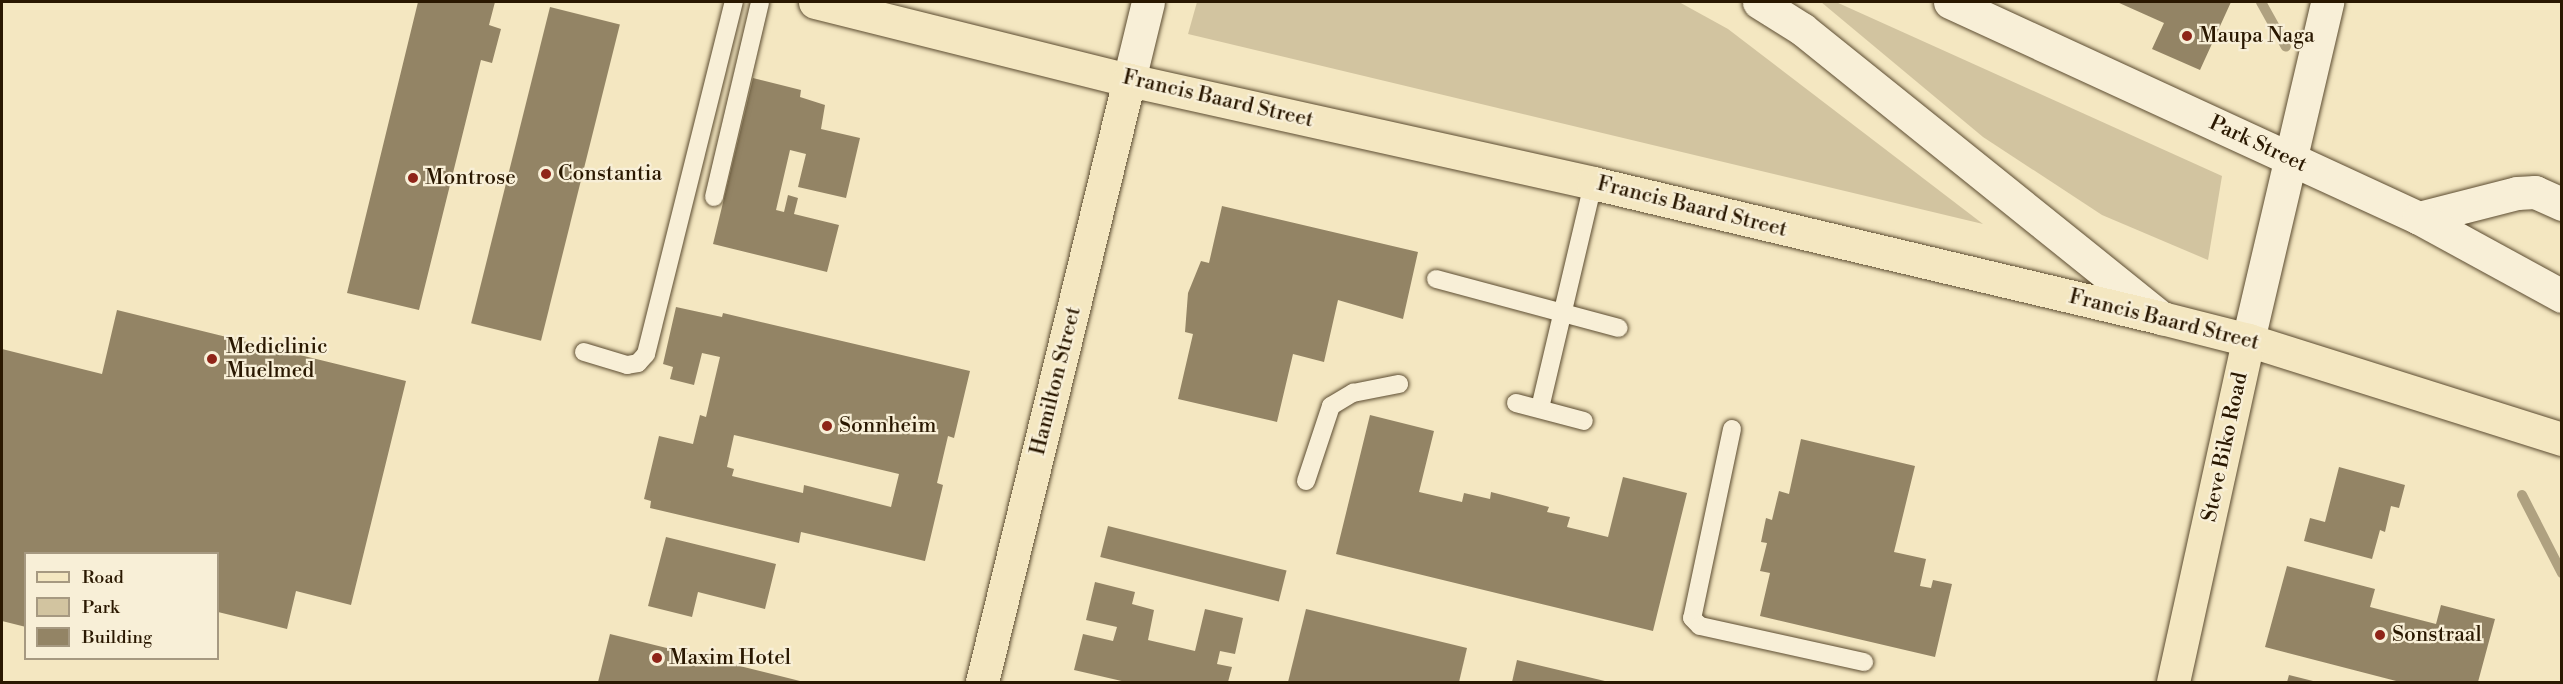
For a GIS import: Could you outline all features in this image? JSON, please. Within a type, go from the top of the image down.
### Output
[{"type":"main road","name":"Francis Baard Street","points":[[815,2],[858,7],[1129,80],[1593,183],[2162,318],[2248,340],[2562,439]]},
{"type":"main road","name":"Hamilton Street","points":[[982,682],[1129,80]]},
{"type":"main road","name":"Steve Biko Road","points":[[2173,682],[2248,340]]},
{"type":"street","points":[[1129,80],[1148,2]]},
{"type":"street","points":[[1759,2],[1802,29],[2162,318]]},
{"type":"street","name":"Park Street","points":[[1950,2],[2419,218],[2562,296]]},
{"type":"street","name":"Steve Biko Road","points":[[2248,340],[2327,2]]},
{"type":"street","points":[[2419,218],[2517,193],[2535,192],[2562,204]]},
{"type":"lane","points":[[584,352],[627,365],[639,363],[646,354],[735,2]]},
{"type":"lane","points":[[714,197],[760,2]]},
{"type":"lane","points":[[1540,408],[1565,311],[1593,183]]},
{"type":"lane","points":[[1437,279],[1565,311],[1619,328]]},
{"type":"lane","points":[[1306,482],[1331,406],[1353,393],[1399,384]]},
{"type":"lane","points":[[1516,403],[1584,421]]},
{"type":"lane","points":[[1732,429],[1692,618],[1700,626],[1864,662]]},
{"type":"green space","points":[[1197,2],[1679,2],[1728,29],[1983,224],[1188,34]]},
{"type":"green space","points":[[1821,2],[1836,2],[2222,176],[2208,260],[2102,215],[1983,137]]},
{"type":"building","name":"Montrose","points":[[418,2],[495,2],[489,25],[501,29],[492,63],[481,60],[419,310],[347,293]]},
{"type":"building","name":"Maupa Naga","points":[[2117,2],[2231,2],[2200,70],[2152,49],[2164,23]]},
{"type":"building","name":"Constantia","points":[[550,7],[620,24],[541,341],[471,323]]},
{"type":"building","points":[[753,78],[801,90],[800,97],[825,105],[821,129],[860,138],[846,198],[798,187],[806,154],[790,150],[776,210],[784,212],[788,195],[798,198],[794,214],[839,225],[827,272],[713,244]]},
{"type":"building","points":[[1222,206],[1418,252],[1403,319],[1338,300],[1324,362],[1293,354],[1277,422],[1178,399],[1193,334],[1185,332],[1188,293],[1201,261],[1209,263]]},
{"type":"building","name":"Sonnheim","points":[[676,307],[722,317],[723,313],[970,371],[954,438],[948,436],[937,483],[943,485],[925,561],[801,532],[799,543],[650,508],[651,501],[644,499],[659,436],[693,444],[700,415],[706,417],[720,357],[702,353],[694,385],[670,379],[673,367],[663,364]],"holes":[[[734,435],[899,474],[891,507],[804,485],[803,493],[732,476],[734,469],[727,467]]]},
{"type":"building","points":[[117,310],[406,381],[351,605],[296,591],[287,629],[219,612],[219,552],[24,552],[24,626],[2,621],[2,349],[102,374]]},
{"type":"building","points":[[1370,415],[1434,431],[1419,492],[1462,502],[1464,493],[1490,499],[1491,492],[1549,507],[1547,512],[1570,517],[1567,527],[1608,537],[1623,477],[1687,493],[1653,631],[1336,554]]},
{"type":"building","points":[[1801,439],[1915,466],[1894,552],[1926,559],[1920,586],[1931,588],[1933,580],[1952,584],[1935,657],[1760,616],[1770,573],[1760,571],[1767,543],[1761,542],[1766,518],[1772,520],[1779,491],[1789,494]]},
{"type":"building","points":[[2339,467],[2405,485],[2399,508],[2391,506],[2385,532],[2380,530],[2372,559],[2304,541],[2310,518],[2325,522]]},
{"type":"building","points":[[1108,526],[1287,571],[1279,602],[1100,557]]},
{"type":"building","points":[[666,537],[776,564],[765,609],[698,592],[692,617],[648,606]]},
{"type":"building","name":"Sonstraal","points":[[2287,566],[2375,589],[2370,607],[2436,624],[2441,605],[2495,619],[2478,682],[2400,682],[2265,647]]},
{"type":"building","points":[[1095,582],[1135,592],[1132,604],[1154,610],[1148,640],[1195,651],[1205,609],[1243,618],[1235,654],[1220,651],[1217,664],[1232,667],[1228,682],[1126,682],[1074,670],[1083,634],[1113,641],[1117,627],[1086,620]]},
{"type":"building","points":[[1306,609],[1467,648],[1459,682],[1288,682]]},
{"type":"building","name":"Maxim Hotel","points":[[610,634],[804,682],[598,682]]},
{"type":"building","points":[[1517,660],[1609,682],[1512,682]]},
{"type":"building","points":[[2289,675],[2317,682],[2287,682]]},
{"type":"waterway","points":[[2261,2],[2286,47]]},
{"type":"waterway","points":[[2522,495],[2562,573]]},
{"type":"place","name":"Maupa Naga","points":[[2187,36]]},
{"type":"place","name":"Constantia","points":[[546,174]]},
{"type":"place","name":"Montrose","points":[[413,178]]},
{"type":"place","name":"Mediclinic Muelmed","points":[[212,359]]},
{"type":"place","name":"Sonnheim","points":[[827,426]]},
{"type":"place","name":"Sonstraal","points":[[2380,635]]},
{"type":"place","name":"Maxim Hotel","points":[[657,658]]}]
